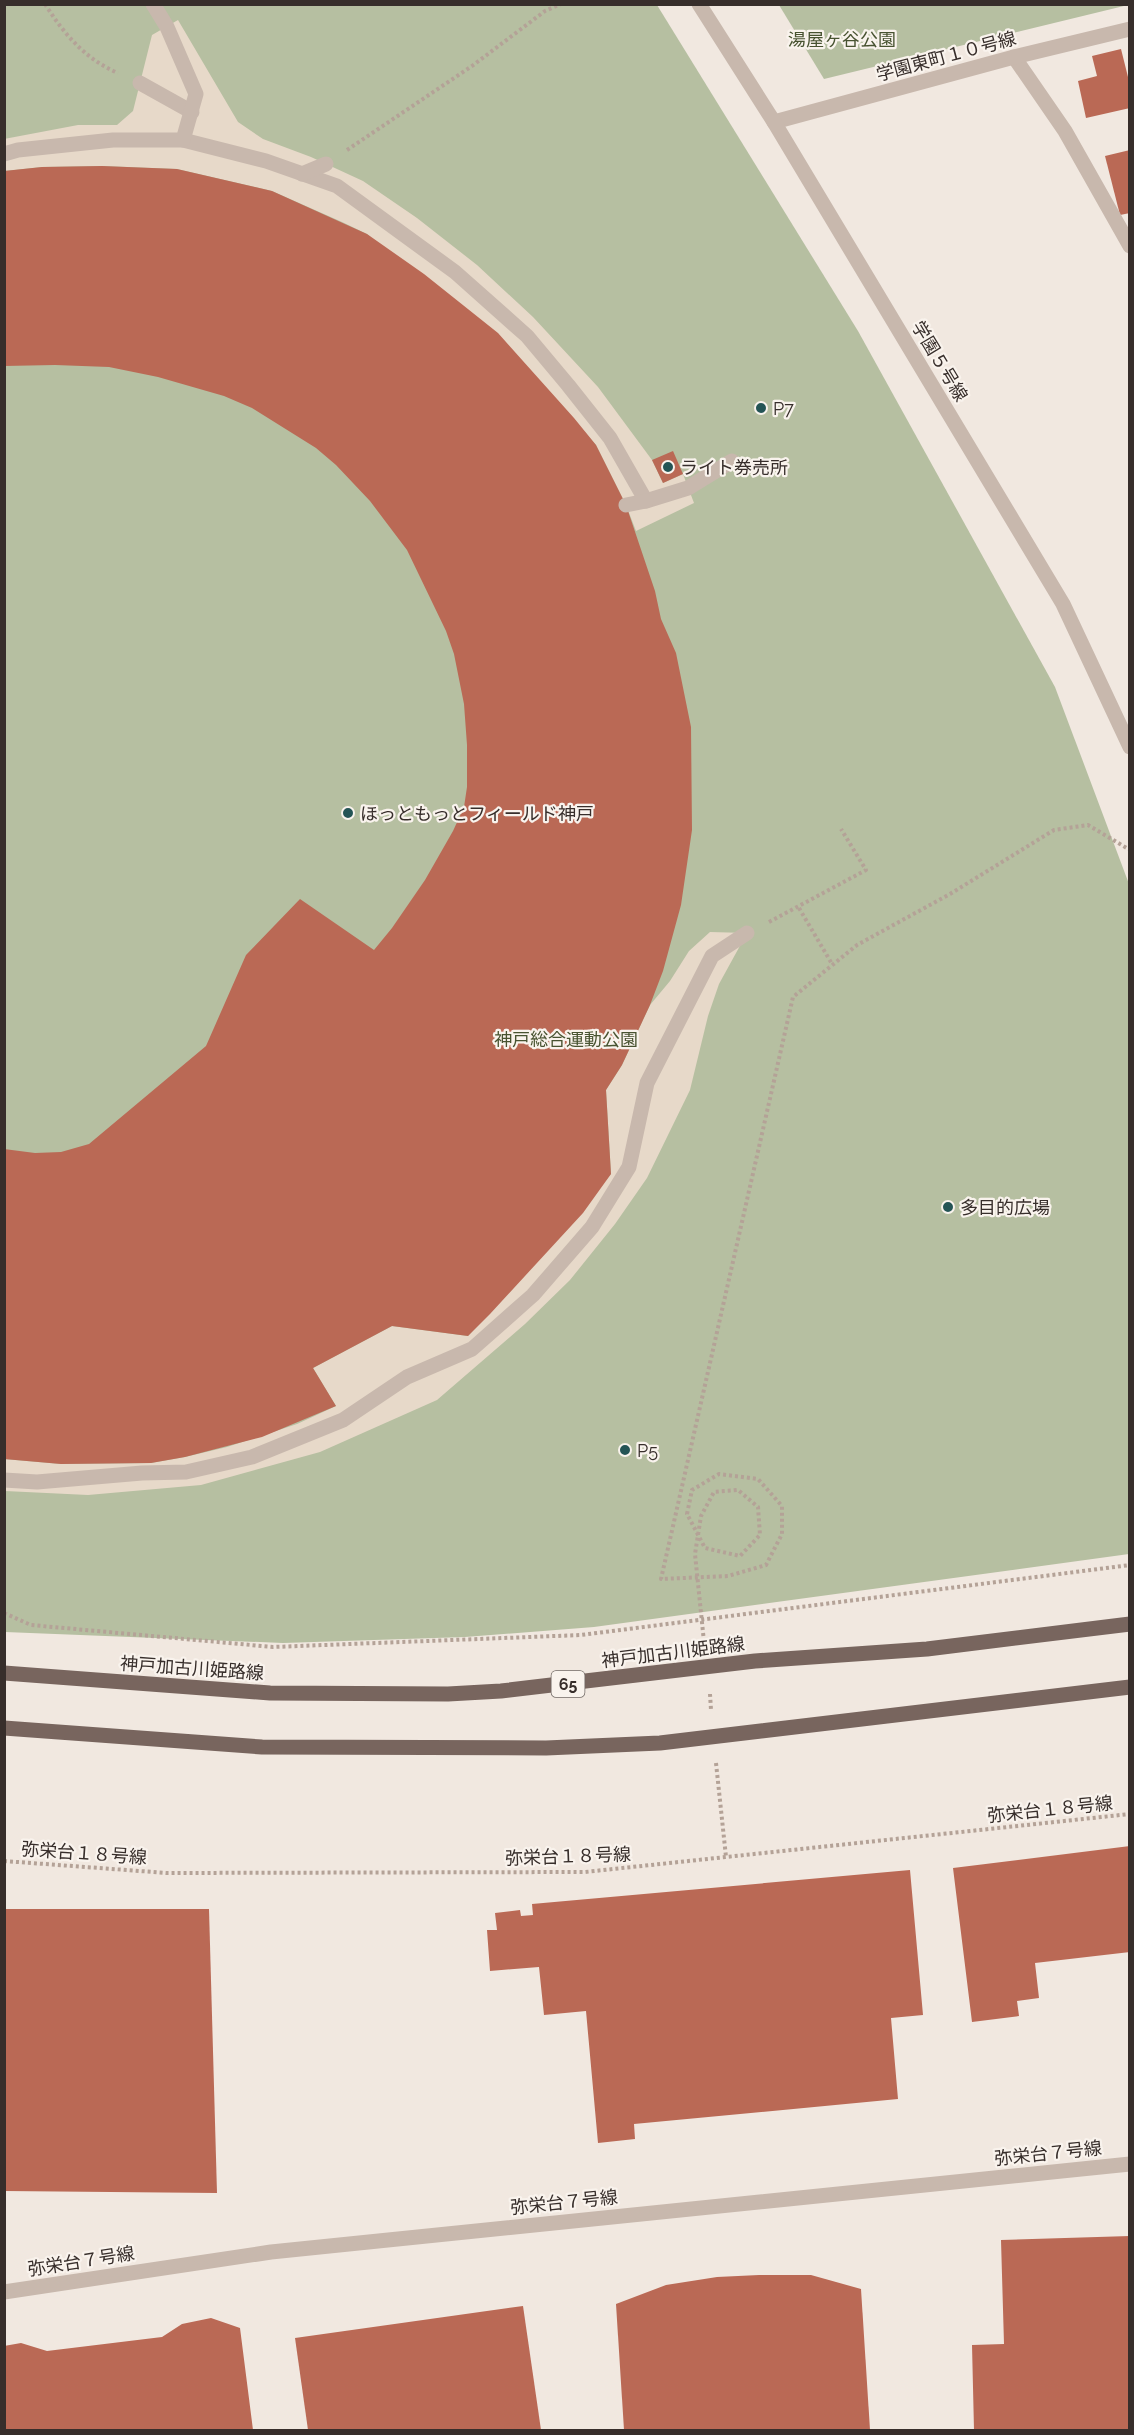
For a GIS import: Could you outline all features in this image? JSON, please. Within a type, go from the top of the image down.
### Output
[{"type":"main road","name":"神戸加古川姫路線","points":[[4,1673],[270,1693],[448,1695],[501,1691],[755,1661],[927,1649],[1130,1624]]},
{"type":"main road","points":[[4,1728],[262,1747],[546,1748],[660,1743],[1130,1687]]},
{"type":"street","points":[[153,4],[167,27],[196,94],[183,140]]},
{"type":"street","name":"学園５号線","points":[[699,4],[774,122],[1063,604],[1130,747]]},
{"type":"street","name":"学園東町１０号線","points":[[774,122],[1014,57],[1130,29]]},
{"type":"street","points":[[1014,57],[1065,131],[1127,237]]},
{"type":"street","points":[[140,83],[192,112]]},
{"type":"street","points":[[4,154],[18,150],[113,140],[183,140],[266,160],[337,186],[456,272],[527,336],[610,438],[646,501]]},
{"type":"street","points":[[302,174],[326,164]]},
{"type":"street","points":[[626,505],[688,488],[732,461]]},
{"type":"street","points":[[4,1480],[37,1482],[142,1473],[186,1472],[252,1457],[343,1420],[407,1377],[472,1349],[533,1295],[592,1227],[629,1167],[647,1083],[711,956],[747,933]]},
{"type":"street","name":"弥栄台７号線","points":[[4,2292],[271,2252],[1130,2164]]},
{"type":"path","points":[[45,4],[76,45],[101,66],[140,83]]},
{"type":"path","points":[[326,164],[472,66],[545,11],[561,4]]},
{"type":"path","points":[[701,1516],[714,1492],[738,1490],[758,1506],[760,1535],[740,1556],[705,1548],[687,1514],[692,1490],[719,1474],[758,1479],[782,1506],[782,1534],[765,1565],[728,1576],[661,1579],[792,997],[857,945],[950,894],[1054,830],[1088,825],[1130,850]]},
{"type":"path","points":[[747,933],[799,908],[866,870],[841,829]]},
{"type":"path","points":[[799,908],[832,965]]},
{"type":"path","points":[[4,1613],[31,1625],[273,1647],[581,1635],[1130,1565]]},
{"type":"path","name":"弥栄台１８号線","points":[[4,1861],[167,1873],[585,1872],[1130,1814]]},
{"type":"green space","name":"神戸総合運動公園","points":[[5,5],[657,5],[858,331],[1055,687],[1129,884],[1129,1554],[594,1627],[465,1637],[283,1643],[5,1632]]},
{"type":"green space","name":"湯屋ヶ谷公園","points":[[779,5],[1128,5],[824,79]]},
{"type":"shaded area","points":[[178,20],[238,122],[263,139],[311,157],[363,181],[417,218],[477,265],[533,317],[598,387],[652,460],[663,483],[683,474],[694,503],[636,531],[626,505],[596,445],[549,391],[367,234],[272,191],[177,169],[102,166],[42,167],[5,171],[4,139],[78,125],[117,125],[133,111],[152,35]]},
{"type":"shaded area","points":[[710,932],[747,933],[719,984],[708,1016],[690,1090],[647,1178],[615,1224],[570,1280],[525,1324],[437,1400],[320,1452],[201,1485],[88,1495],[5,1491],[4,1459],[61,1464],[151,1463],[227,1447],[297,1424],[336,1406],[313,1368],[392,1326],[468,1336],[550,1247],[611,1174],[606,1090],[622,1065],[650,1005],[670,981],[689,951]]},
{"type":"building","points":[[1121,49],[1130,85],[1130,108],[1086,118],[1078,81],[1097,76],[1092,56]]},
{"type":"building","points":[[1130,150],[1130,213],[1120,215],[1105,156]]},
{"type":"building","name":"ほっともっとフィールド神戸","points":[[102,166],[177,169],[272,191],[367,234],[424,274],[498,333],[574,418],[596,445],[626,505],[655,591],[661,619],[676,653],[691,727],[692,830],[681,905],[663,971],[622,1065],[606,1090],[611,1174],[583,1213],[490,1314],[468,1336],[392,1326],[313,1368],[336,1406],[262,1437],[185,1457],[151,1463],[61,1464],[4,1459],[4,1149],[35,1153],[61,1152],[89,1144],[206,1046],[246,955],[300,899],[374,950],[425,880],[453,831],[464,807],[467,787],[464,704],[454,654],[446,631],[407,550],[370,501],[336,465],[316,448],[252,408],[224,396],[158,377],[109,367],[4,366],[4,171],[42,167]]},
{"type":"building","name":"ライト券売所","points":[[673,451],[683,474],[663,483],[652,460]]},
{"type":"building","points":[[1130,1846],[1130,1952],[1035,1963],[1039,1998],[1017,2001],[1019,2016],[972,2022],[953,1868]]},
{"type":"building","points":[[910,1870],[923,2015],[891,2018],[898,2099],[634,2124],[635,2139],[598,2143],[586,2011],[544,2015],[539,1967],[490,1971],[487,1930],[497,1930],[495,1913],[520,1910],[521,1916],[533,1915],[532,1904]]},
{"type":"building","points":[[4,1909],[209,1909],[217,2193],[4,2191]]},
{"type":"building","points":[[1130,2236],[1130,2430],[974,2430],[972,2345],[1004,2344],[1001,2240]]},
{"type":"building","points":[[811,2275],[861,2289],[870,2430],[624,2430],[616,2304],[666,2285],[717,2277]]},
{"type":"building","points":[[523,2306],[541,2430],[308,2430],[295,2338]]},
{"type":"building","points":[[211,2318],[240,2328],[253,2430],[4,2430],[4,2346],[21,2343],[47,2351],[162,2337],[182,2324]]},
{"type":"place","name":"P7","points":[[761,408]]},
{"type":"place","name":"ライト券売所","points":[[668,467]]},
{"type":"place","name":"ほっともっとフィールド神戸","points":[[348,813]]},
{"type":"place","name":"多目的広場","points":[[948,1207]]},
{"type":"place","name":"P5","points":[[625,1450]]}]
